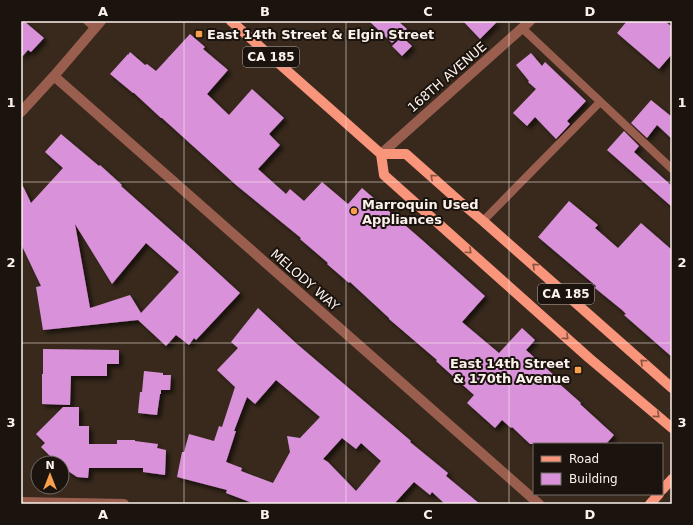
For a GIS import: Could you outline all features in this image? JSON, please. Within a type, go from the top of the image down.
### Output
[{"type":"main road","name":"CA 185","points":[[231,21],[381,154],[384,175],[589,358],[672,428]]},
{"type":"main road","name":"CA 185","points":[[381,154],[406,154],[672,388]]},
{"type":"main road","points":[[663,489],[672,479]]},
{"type":"main road","points":[[650,504],[658,495]]},
{"type":"street","name":"168TH AVENUE","points":[[381,154],[530,21]]},
{"type":"street","points":[[21,112],[98,25]]},
{"type":"street","name":"MELODY WAY","points":[[54,76],[539,504]]},
{"type":"street","points":[[21,502],[124,504]]},
{"type":"lane","points":[[87,21],[98,25]]},
{"type":"lane","points":[[522,28],[672,169]]},
{"type":"lane","points":[[483,221],[600,102]]},
{"type":"building","points":[[21,21],[24,21],[44,38],[31,52],[28,50],[21,58]]},
{"type":"building","points":[[369,21],[398,21],[407,29],[392,43]]},
{"type":"building","points":[[463,21],[498,21],[480,39]]},
{"type":"building","points":[[627,21],[665,21],[672,27],[672,54],[659,69],[617,33]]},
{"type":"building","points":[[190,34],[205,47],[203,49],[228,70],[207,94],[229,115],[252,89],[284,118],[269,134],[280,145],[258,169],[286,194],[290,189],[304,201],[322,182],[348,204],[362,188],[485,296],[462,322],[499,353],[522,328],[535,340],[526,350],[557,378],[555,380],[614,435],[607,443],[530,444],[502,420],[495,428],[467,403],[474,395],[436,361],[437,360],[389,319],[350,282],[349,283],[327,264],[328,263],[300,239],[301,238],[236,185],[134,93],[110,74],[130,52],[145,65],[147,64],[156,71]]},
{"type":"building","points":[[402,37],[412,46],[402,56],[392,46]]},
{"type":"building","points":[[531,53],[542,66],[545,62],[586,101],[567,121],[570,124],[556,139],[535,117],[527,126],[513,113],[536,89],[528,82],[529,81],[516,65]]},
{"type":"building","points":[[651,100],[672,117],[672,139],[657,125],[647,138],[631,123]]},
{"type":"building","points":[[624,131],[639,146],[634,152],[672,186],[672,207],[607,150]]},
{"type":"building","points":[[61,134],[99,166],[100,165],[122,185],[121,186],[240,293],[196,340],[194,338],[189,345],[176,335],[166,346],[138,320],[43,330],[36,287],[41,286],[21,244],[21,182],[31,203],[63,168],[45,152]],"holes":[[[75,224],[112,284],[146,243],[179,272],[141,313],[130,295],[90,308]]]},
{"type":"building","points":[[569,201],[598,225],[595,228],[618,248],[641,223],[672,250],[672,357],[624,315],[626,314],[622,310],[595,288],[596,286],[538,237]]},
{"type":"building","points":[[258,308],[297,344],[448,473],[446,476],[480,504],[445,504],[432,492],[430,495],[414,482],[394,504],[255,504],[226,493],[227,490],[177,477],[182,452],[184,452],[189,434],[214,441],[219,426],[222,427],[235,387],[217,370],[238,348],[231,342]],"holes":[[[276,380],[320,417],[300,438],[287,436],[290,452],[273,483],[241,471],[242,468],[226,462],[236,431],[234,431],[247,397],[255,404]],[[342,438],[356,449],[361,443],[381,461],[356,491],[328,462],[323,459]]]},
{"type":"building","points":[[43,349],[119,350],[119,364],[107,364],[107,376],[71,376],[70,405],[42,404]]},
{"type":"building","points":[[144,371],[171,375],[170,390],[161,390],[157,415],[138,413]]},
{"type":"building","points":[[63,407],[79,407],[79,426],[89,426],[89,444],[117,444],[117,440],[135,440],[158,444],[157,448],[166,450],[165,475],[143,472],[143,468],[89,468],[88,478],[77,477],[70,472],[70,455],[49,455],[41,447],[45,443],[36,434]]},
{"type":"place","name":"East 14th Street & Elgin Street","points":[[199,34]]},
{"type":"place","name":"Marroquin Used Appliances","points":[[354,211]]},
{"type":"place","name":"East 14th Street & 170th Avenue","points":[[578,370]]}]
